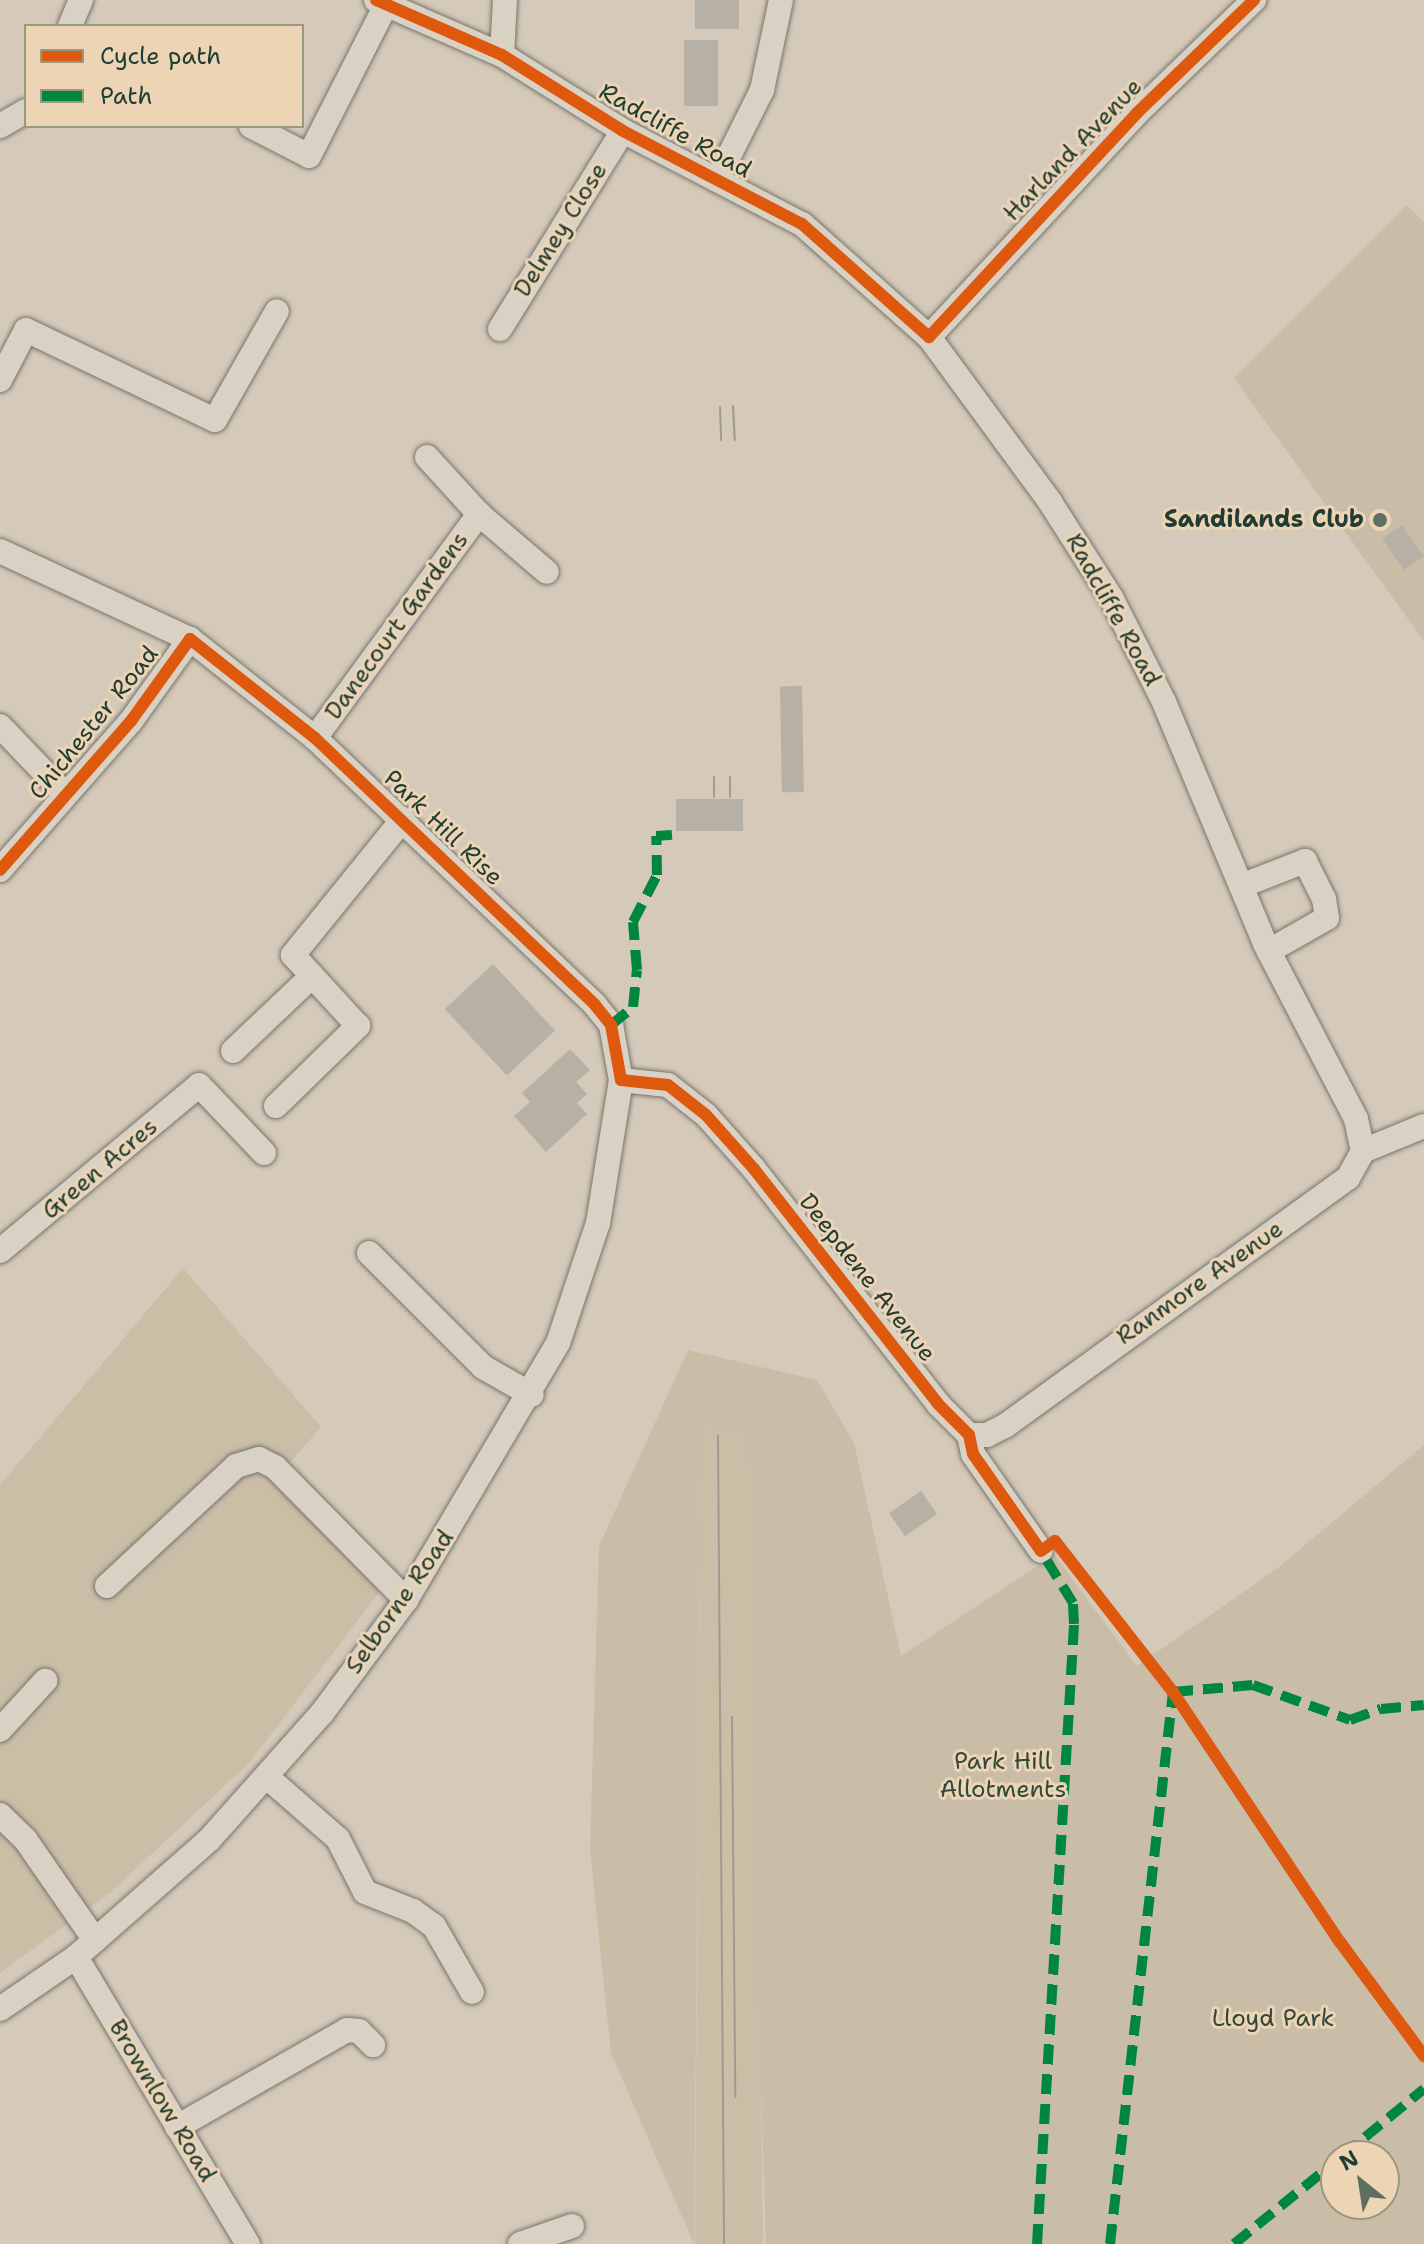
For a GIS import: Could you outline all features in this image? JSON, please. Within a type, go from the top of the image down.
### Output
[{"type":"street","points":[[71,24],[81,0]]},
{"type":"street","points":[[502,55],[505,0]]},
{"type":"street","points":[[717,180],[762,90],[781,0]]},
{"type":"street","name":"Harland Avenue","points":[[929,337],[1137,113],[1254,0]]},
{"type":"street","points":[[255,128],[309,156],[381,2]]},
{"type":"street","name":"Radcliffe Road","points":[[381,2],[502,55],[623,131],[802,224],[929,337],[1050,502],[1112,599],[1164,702],[1269,951],[1352,1111],[1363,1151]]},
{"type":"street","points":[[0,126],[24,112]]},
{"type":"street","name":"Delmey Close","points":[[500,329],[623,131]]},
{"type":"street","points":[[0,380],[26,330],[215,420],[277,311]]},
{"type":"street","name":"Danecourt Gardens","points":[[427,457],[479,514],[547,572]]},
{"type":"street","name":"Danecourt Gardens","points":[[315,738],[479,514]]},
{"type":"street","name":"Park Hill Rise","points":[[0,551],[190,639],[315,738],[595,1005],[611,1025],[621,1080]]},
{"type":"street","name":"Chichester Road","points":[[0,870],[131,721],[190,639]]},
{"type":"street","points":[[0,726],[65,794]]},
{"type":"street","points":[[276,1106],[358,1026],[293,955],[403,819]]},
{"type":"street","points":[[1241,886],[1305,861],[1324,899],[1327,918],[1269,951]]},
{"type":"street","points":[[233,1051],[312,976]]},
{"type":"street","name":"Selborne Road","points":[[0,2009],[76,1957],[209,1840],[267,1777],[406,1600],[532,1395],[558,1343],[598,1223],[621,1080]]},
{"type":"street","name":"Deepdene Avenue","points":[[621,1080],[668,1085],[706,1115],[938,1404],[969,1435],[973,1454],[1041,1551]]},
{"type":"street","name":"Green Acres","points":[[0,1251],[199,1085],[264,1153]]},
{"type":"street","points":[[1363,1151],[1424,1126]]},
{"type":"street","name":"Ranmore Avenue","points":[[969,1435],[987,1435],[1005,1426],[1348,1178],[1363,1151]]},
{"type":"street","points":[[369,1253],[483,1367],[532,1395]]},
{"type":"street","points":[[107,1586],[236,1466],[259,1459],[275,1467],[406,1600]]},
{"type":"street","points":[[0,1730],[45,1681]]},
{"type":"street","points":[[267,1777],[338,1839],[365,1892],[413,1911],[434,1926],[472,1992]]},
{"type":"street","points":[[0,1815],[25,1839],[95,1940]]},
{"type":"street","name":"Brownlow Road","points":[[76,1957],[248,2244]]},
{"type":"street","points":[[177,2127],[347,2030],[359,2031],[373,2045]]},
{"type":"street","points":[[520,2244],[572,2226]]},
{"type":"shaded area","points":[[183,1268],[321,1427],[288,1465],[395,1571],[250,1762],[111,1892],[0,1973],[0,1485]]},
{"type":"shaded area","points":[[701,1426],[745,1431],[753,1516],[763,2244],[695,2244]]},
{"type":"green space","name":"Sandilands Club","points":[[1407,205],[1424,222],[1424,641],[1234,378]]},
{"type":"green space","points":[[688,1350],[817,1380],[854,1443],[901,1656],[1054,1555],[1137,1666],[1279,1567],[1424,1445],[1424,2244],[766,2244],[755,1894],[753,1516],[745,1431],[701,1426],[694,2244],[611,2053],[590,1850],[599,1546]]},
{"type":"building","points":[[695,0],[739,0],[739,29],[695,29]]},
{"type":"building","points":[[684,40],[718,40],[718,106],[684,106]]},
{"type":"building","points":[[1402,525],[1424,556],[1404,570],[1382,539]]},
{"type":"building","points":[[780,686],[802,686],[804,792],[782,792]]},
{"type":"building","points":[[676,799],[743,799],[743,831],[676,831]]},
{"type":"building","points":[[493,964],[555,1031],[507,1076],[445,1009]]},
{"type":"building","points":[[570,1049],[590,1070],[576,1082],[587,1094],[577,1103],[587,1114],[546,1152],[514,1116],[530,1102],[522,1093]]},
{"type":"building","points":[[921,1491],[937,1514],[905,1536],[889,1513]]},
{"type":"tram line","points":[[733,406],[735,440]]},
{"type":"tram line","points":[[720,407],[721,440]]},
{"type":"tram line","points":[[714,777],[714,797]]},
{"type":"tram line","points":[[730,777],[730,797]]},
{"type":"tram line","points":[[718,1436],[724,2244]]},
{"type":"tram line","points":[[732,1717],[735,2097]]},
{"type":"marked path","points":[[611,1025],[633,1007],[637,970],[633,922],[657,875],[656,836],[672,835]]},
{"type":"marked path","points":[[1037,2244],[1074,1624],[1073,1603],[1041,1551]]},
{"type":"marked path","points":[[1110,2244],[1173,1692],[1253,1685],[1350,1720],[1381,1709],[1424,1705]]},
{"type":"marked path","points":[[1362,2140],[1424,2089]]},
{"type":"marked path","points":[[1234,2244],[1320,2174]]},
{"type":"cycle path","points":[[376,0],[502,55],[623,131],[802,224],[929,337],[1137,113],[1254,0]]},
{"type":"cycle path","points":[[0,870],[131,721],[190,639],[315,738],[595,1005],[611,1025],[621,1080],[668,1085],[706,1115],[754,1169],[938,1404],[969,1435],[973,1454],[1041,1551],[1055,1541],[1173,1692],[1340,1942],[1424,2056]]},
{"type":"place","name":"Sandilands Club","points":[[1380,520]]},
{"type":"park label","name":"Park Hill Allotments","points":[[1003,1776]]},
{"type":"park label","name":"Lloyd Park","points":[[1273,2019]]}]
